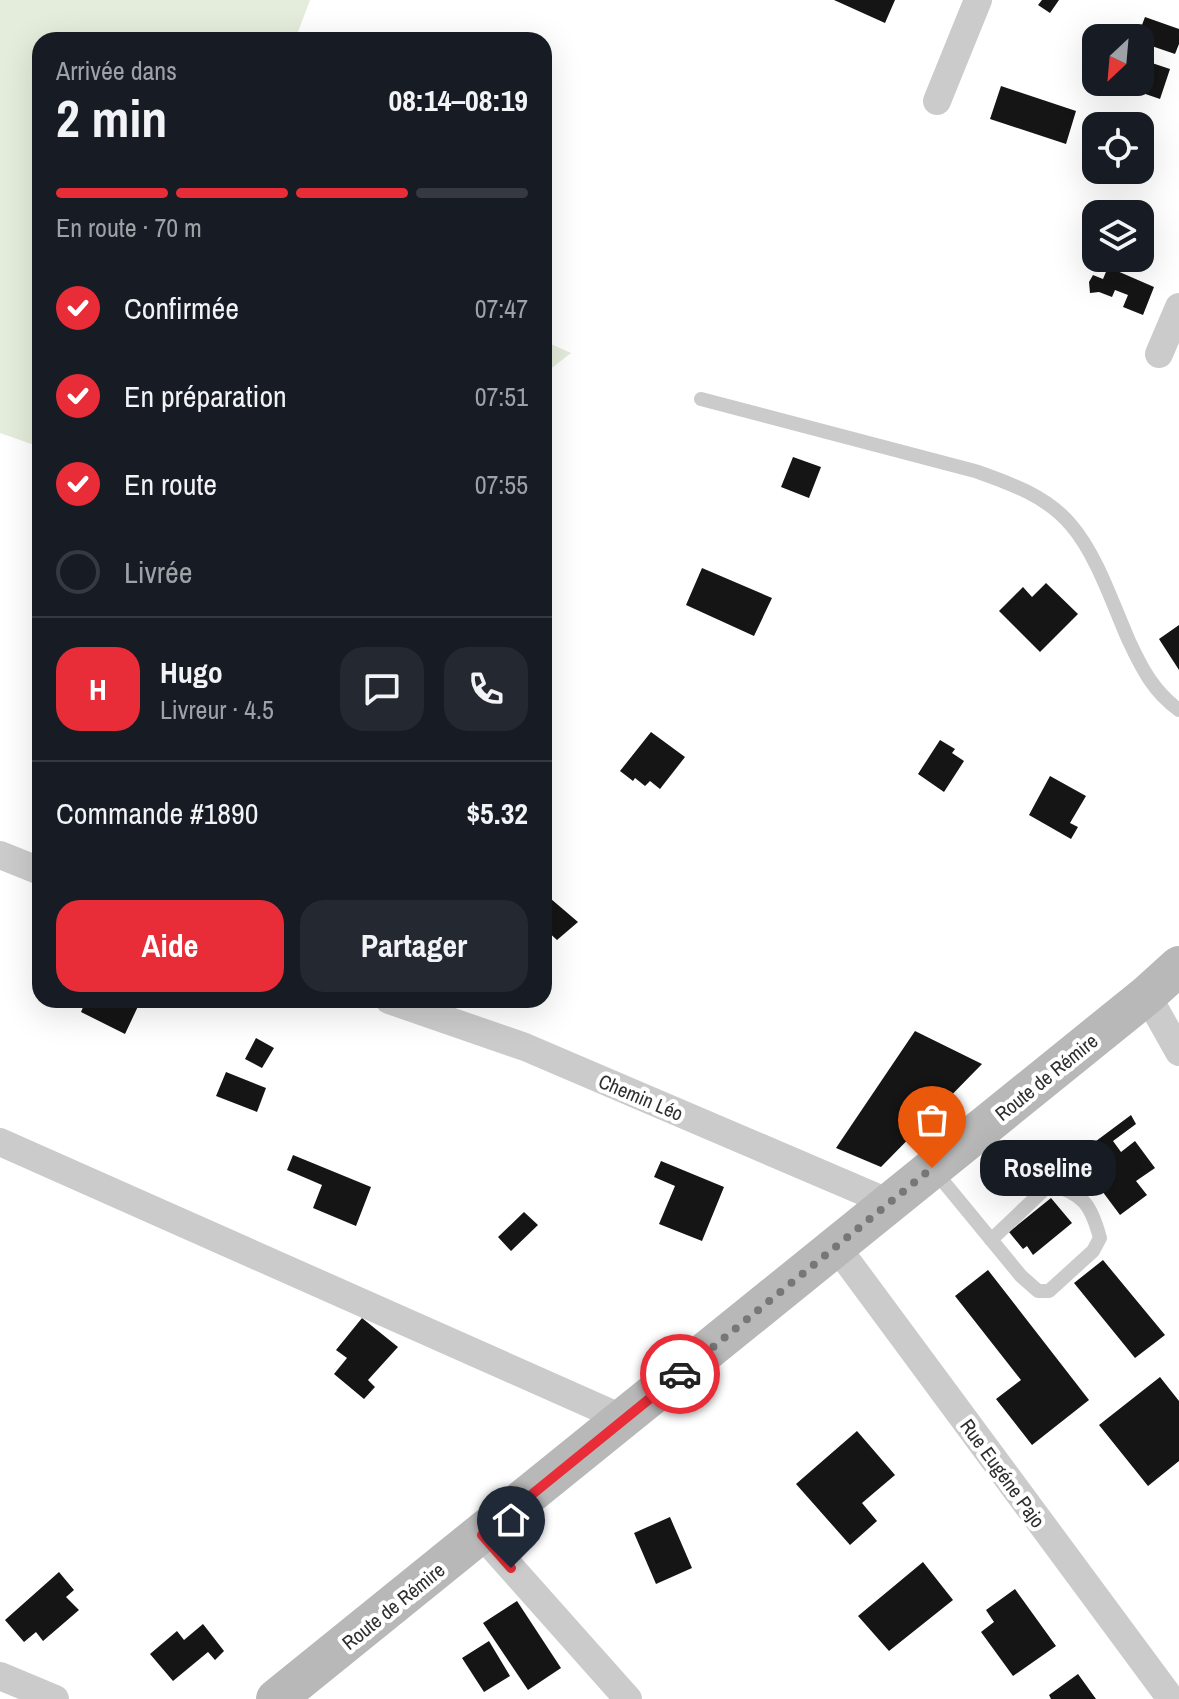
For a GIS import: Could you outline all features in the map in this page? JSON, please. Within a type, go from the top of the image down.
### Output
[{"type":"main road","name":"Route de Rémire","points":[[277,1699],[1179,966]]},
{"type":"street","points":[[937,101],[978,0]]},
{"type":"street","points":[[1159,354],[1179,307]]},
{"type":"street","points":[[0,855],[32,868]]},
{"type":"street","points":[[1147,995],[1179,1052]]},
{"type":"street","name":"Chemin Léo","points":[[412,1008],[525,1047],[890,1203]]},
{"type":"street","points":[[0,1142],[624,1419]]},
{"type":"street","name":"Rue Eugéne Pajo","points":[[836,1246],[1171,1699]]},
{"type":"street","points":[[482,1535],[628,1699]]},
{"type":"street","points":[[0,1676],[55,1699]]},
{"type":"lane","points":[[701,399],[975,471],[1019,486],[1071,524],[1086,548],[1145,675],[1166,701],[1179,710]]},
{"type":"lane","points":[[932,1168],[991,1240],[1038,1291],[1049,1291],[1093,1251],[1100,1238],[1092,1210],[1069,1190],[1050,1184],[991,1240]]},
{"type":"green space","points":[[0,0],[310,0],[298,32],[32,32],[32,444],[0,433]]},
{"type":"green space","points":[[552,345],[571,353],[552,368]]},
{"type":"building","points":[[834,0],[895,0],[885,23]]},
{"type":"building","points":[[1042,0],[1059,0],[1050,13],[1038,5]]},
{"type":"building","points":[[1145,17],[1179,29],[1175,54],[1154,47],[1154,24],[1142,24]]},
{"type":"building","points":[[1154,64],[1170,69],[1160,99],[1151,96],[1154,96]]},
{"type":"building","points":[[1001,86],[1076,111],[1066,144],[990,119]]},
{"type":"building","points":[[1106,272],[1120,272],[1154,287],[1143,315],[1123,307],[1128,295],[1115,290],[1112,297],[1099,292],[1090,293],[1089,282],[1093,275],[1103,279]]},
{"type":"building","points":[[793,457],[821,467],[809,498],[781,487]]},
{"type":"building","points":[[702,568],[772,598],[754,636],[686,605]]},
{"type":"building","points":[[1046,583],[1078,614],[1040,652],[999,611],[1023,587],[1032,597]]},
{"type":"building","points":[[1179,625],[1179,670],[1159,639]]},
{"type":"building","points":[[651,732],[685,757],[660,789],[650,781],[645,786],[635,778],[633,781],[620,771]]},
{"type":"building","points":[[940,740],[955,749],[952,753],[964,761],[944,792],[918,774]]},
{"type":"building","points":[[1050,776],[1086,796],[1070,823],[1078,827],[1071,839],[1029,815]]},
{"type":"building","points":[[552,900],[578,922],[557,940],[552,935]]},
{"type":"building","points":[[83,1008],[137,1008],[125,1034],[81,1012]]},
{"type":"building","points":[[915,1031],[982,1064],[881,1167],[836,1148]]},
{"type":"building","points":[[256,1038],[274,1048],[262,1068],[245,1059]]},
{"type":"building","points":[[226,1072],[266,1088],[257,1112],[216,1096]]},
{"type":"building","points":[[1131,1115],[1136,1124],[1113,1141],[1121,1152],[1135,1141],[1155,1168],[1136,1181],[1147,1195],[1120,1215],[1076,1156]]},
{"type":"building","points":[[293,1155],[371,1187],[356,1226],[313,1208],[322,1185],[287,1170]]},
{"type":"building","points":[[661,1161],[724,1187],[702,1241],[659,1224],[675,1186],[654,1177]]},
{"type":"building","points":[[1051,1198],[1072,1223],[1033,1255],[1027,1246],[1023,1249],[1009,1232]]},
{"type":"building","points":[[524,1212],[538,1225],[511,1251],[498,1237]]},
{"type":"building","points":[[1103,1260],[1165,1335],[1135,1358],[1074,1283]]},
{"type":"building","points":[[988,1270],[1089,1400],[1032,1445],[996,1399],[1021,1380],[955,1296]]},
{"type":"building","points":[[362,1318],[398,1347],[368,1380],[375,1387],[364,1399],[334,1374],[347,1358],[336,1350]]},
{"type":"building","points":[[1160,1377],[1179,1401],[1179,1461],[1148,1486],[1099,1425]]},
{"type":"building","points":[[857,1431],[895,1475],[862,1503],[877,1521],[850,1545],[796,1484]]},
{"type":"building","points":[[670,1517],[692,1568],[656,1584],[634,1533]]},
{"type":"building","points":[[923,1562],[953,1600],[889,1651],[858,1616]]},
{"type":"building","points":[[59,1572],[74,1590],[66,1597],[79,1610],[43,1641],[36,1632],[24,1642],[5,1620]]},
{"type":"building","points":[[1015,1589],[1056,1646],[1013,1676],[981,1632],[994,1622],[986,1610]]},
{"type":"building","points":[[517,1601],[561,1668],[528,1690],[483,1623]]},
{"type":"building","points":[[203,1624],[224,1651],[215,1660],[208,1652],[173,1681],[150,1654],[177,1631],[184,1640]]},
{"type":"building","points":[[489,1641],[510,1676],[484,1692],[462,1658]]},
{"type":"building","points":[[1078,1674],[1096,1699],[1051,1699],[1049,1695]]},
{"type":"way so far","points":[[680,1374],[932,1168]]},
{"type":"place","name":"Roseline","points":[[932,1168]]},
{"type":"route","points":[[511,1568],[482,1535],[680,1374]]}]
